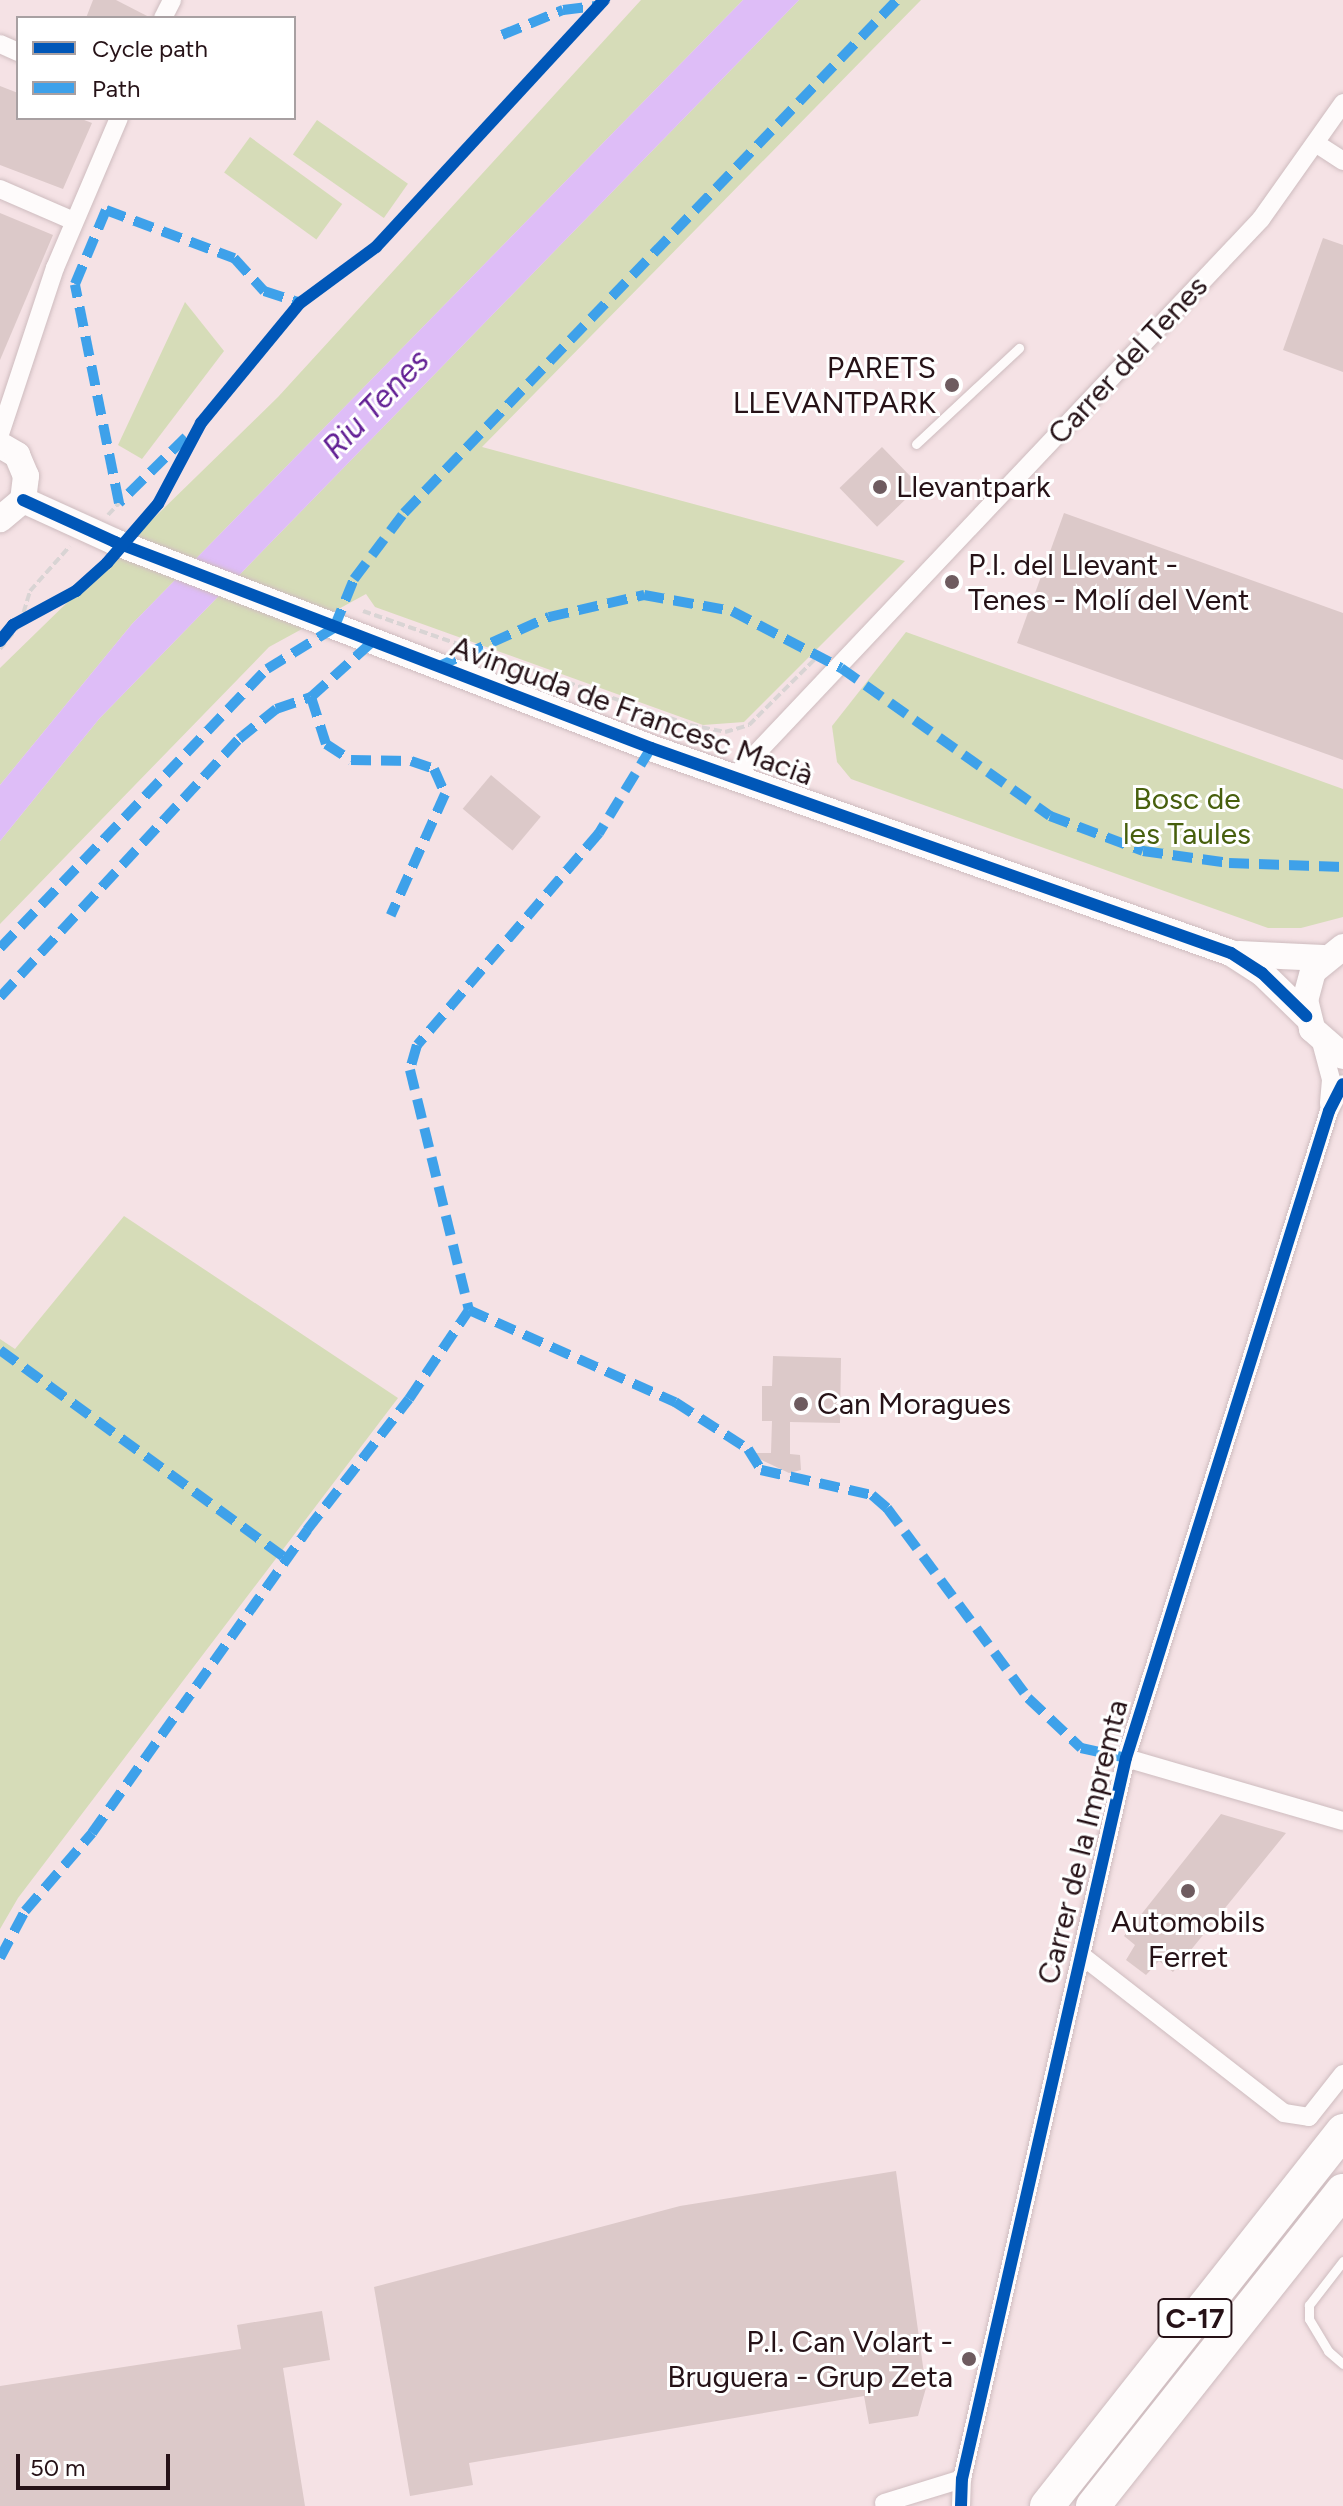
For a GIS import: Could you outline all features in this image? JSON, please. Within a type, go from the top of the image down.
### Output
[{"type":"highway","name":"C-17","points":[[1047,2506],[1343,2131]]},
{"type":"highway","name":"C-17","points":[[1093,2506],[1343,2191]]},
{"type":"street","name":"Carrer del Tenes","points":[[733,778],[1261,219],[1317,144],[1343,103]]},
{"type":"street","points":[[0,434],[74,221],[118,120]]},
{"type":"street","points":[[1317,144],[1343,161]]},
{"type":"street","points":[[0,189],[74,221]]},
{"type":"street","points":[[0,445],[23,465],[23,500],[0,519]]},
{"type":"street","name":"Avinguda de Francesc Macià","points":[[23,500],[119,532],[316,621],[733,778],[1231,953]]},
{"type":"street","points":[[1231,953],[1333,953]]},
{"type":"street","points":[[1231,953],[1262,973],[1306,1016],[1332,1049],[1329,1111]]},
{"type":"street","points":[[1306,1016],[1307,985],[1333,953]]},
{"type":"street","points":[[1329,1111],[1343,1084]]},
{"type":"street","name":"Carrer de la Impremta","points":[[961,2506],[962,2479],[1126,1758],[1329,1111]]},
{"type":"street","points":[[1126,1758],[1343,1821]]},
{"type":"street","points":[[1081,1955],[1284,2113],[1309,2117],[1343,2074]]},
{"type":"street","points":[[886,2505],[962,2479]]},
{"type":"lane","points":[[916,444],[1019,348]]},
{"type":"lane","points":[[1343,2261],[1309,2305],[1309,2319],[1328,2351],[1343,2364]]},
{"type":"path","points":[[108,515],[119,503]]},
{"type":"path","points":[[96,510],[108,515],[119,532]]},
{"type":"path","points":[[0,649],[20,624],[30,591],[75,542]]},
{"type":"path","points":[[354,609],[690,725],[725,732],[749,725],[816,658]]},
{"type":"path","points":[[0,641],[20,624]]},
{"type":"green space","points":[[641,0],[743,0],[132,624],[0,785],[0,668],[278,397]]},
{"type":"green space","points":[[799,0],[921,0],[482,447],[905,561],[744,722],[703,725],[375,607],[366,594],[269,647],[0,924],[0,841],[99,719]]},
{"type":"green space","points":[[317,120],[408,184],[384,218],[293,154]]},
{"type":"green space","points":[[250,137],[342,204],[316,240],[224,173]]},
{"type":"green space","points":[[185,302],[224,351],[142,459],[118,445]]},
{"type":"green space","name":"Bosc de les Taules","points":[[906,632],[1343,789],[1343,917],[1301,928],[1268,928],[851,779],[837,762],[832,726]]},
{"type":"green space","points":[[124,1216],[398,1398],[18,1898],[0,1929],[0,1339],[15,1349]]},
{"type":"water","name":"Riu Tenes","points":[[743,0],[799,0],[99,719],[0,841],[0,785],[132,624]]},
{"type":"building","points":[[93,0],[116,0],[147,16],[87,16]]},
{"type":"building","points":[[0,86],[16,92],[16,120],[84,120],[92,123],[63,189],[0,165]]},
{"type":"building","points":[[0,213],[53,235],[0,360]]},
{"type":"building","points":[[1323,238],[1343,245],[1343,372],[1283,350]]},
{"type":"building","name":"Llevantpark","points":[[882,447],[920,486],[877,527],[840,488]]},
{"type":"building","points":[[1064,513],[1343,613],[1343,760],[1017,643]]},
{"type":"building","points":[[491,775],[541,817],[513,850],[463,809]]},
{"type":"building","name":"Can Moragues","points":[[773,1356],[841,1358],[840,1423],[790,1422],[790,1454],[800,1455],[801,1470],[789,1473],[747,1453],[771,1453],[772,1421],[762,1421],[762,1386],[772,1386]]},
{"type":"building","points":[[1221,1814],[1286,1833],[1173,1972],[1159,1961],[1146,1975],[1126,1960],[1135,1945],[1124,1936]]},
{"type":"building","points":[[896,2171],[926,2388],[918,2416],[869,2424],[864,2396],[469,2463],[473,2485],[410,2496],[374,2287],[680,2206]]},
{"type":"building","points":[[322,2311],[330,2360],[283,2368],[305,2506],[0,2506],[0,2386],[241,2349],[237,2325]]},
{"type":"marked path","points":[[0,948],[267,669],[334,628],[354,579],[404,513],[897,0]]},
{"type":"marked path","points":[[502,35],[563,10],[598,6]]},
{"type":"marked path","points":[[186,437],[119,503],[75,284],[106,210],[234,258],[264,291],[300,303]]},
{"type":"marked path","points":[[437,667],[549,617],[644,595],[732,611],[841,668],[1050,816],[1143,851],[1229,863],[1343,867]]},
{"type":"marked path","points":[[0,997],[239,739],[276,709],[311,697],[372,642]]},
{"type":"marked path","points":[[311,697],[326,744],[351,760],[411,761],[434,769],[445,794],[391,915]]},
{"type":"marked path","points":[[651,748],[599,833],[417,1045],[410,1070],[469,1310],[675,1402],[748,1449],[761,1470],[872,1495],[887,1508],[1028,1698],[1081,1748],[1126,1758]]},
{"type":"marked path","points":[[0,1958],[25,1911],[92,1833],[307,1530],[409,1399],[469,1310]]},
{"type":"marked path","points":[[0,1350],[287,1559]]},
{"type":"cycle path","points":[[0,641],[13,625],[76,591],[107,563],[158,504],[201,423],[300,303],[376,247],[604,0]]},
{"type":"cycle path","points":[[23,500],[115,542],[651,748],[1231,953],[1262,973],[1306,1016]]},
{"type":"cycle path","points":[[961,2506],[962,2479],[1126,1758],[1329,1111],[1343,1084]]},
{"type":"place","name":"PARETS LLEVANTPARK","points":[[952,385]]},
{"type":"place","name":"Llevantpark","points":[[880,487]]},
{"type":"place","name":"P.I. del Llevant - Tenes - Molí del Vent","points":[[952,582]]},
{"type":"place","name":"Can Moragues","points":[[801,1404]]},
{"type":"place","name":"Automobils Ferret","points":[[1188,1891]]},
{"type":"place","name":"P.I. Can Volart - Bruguera - Grup Zeta","points":[[969,2359]]}]
